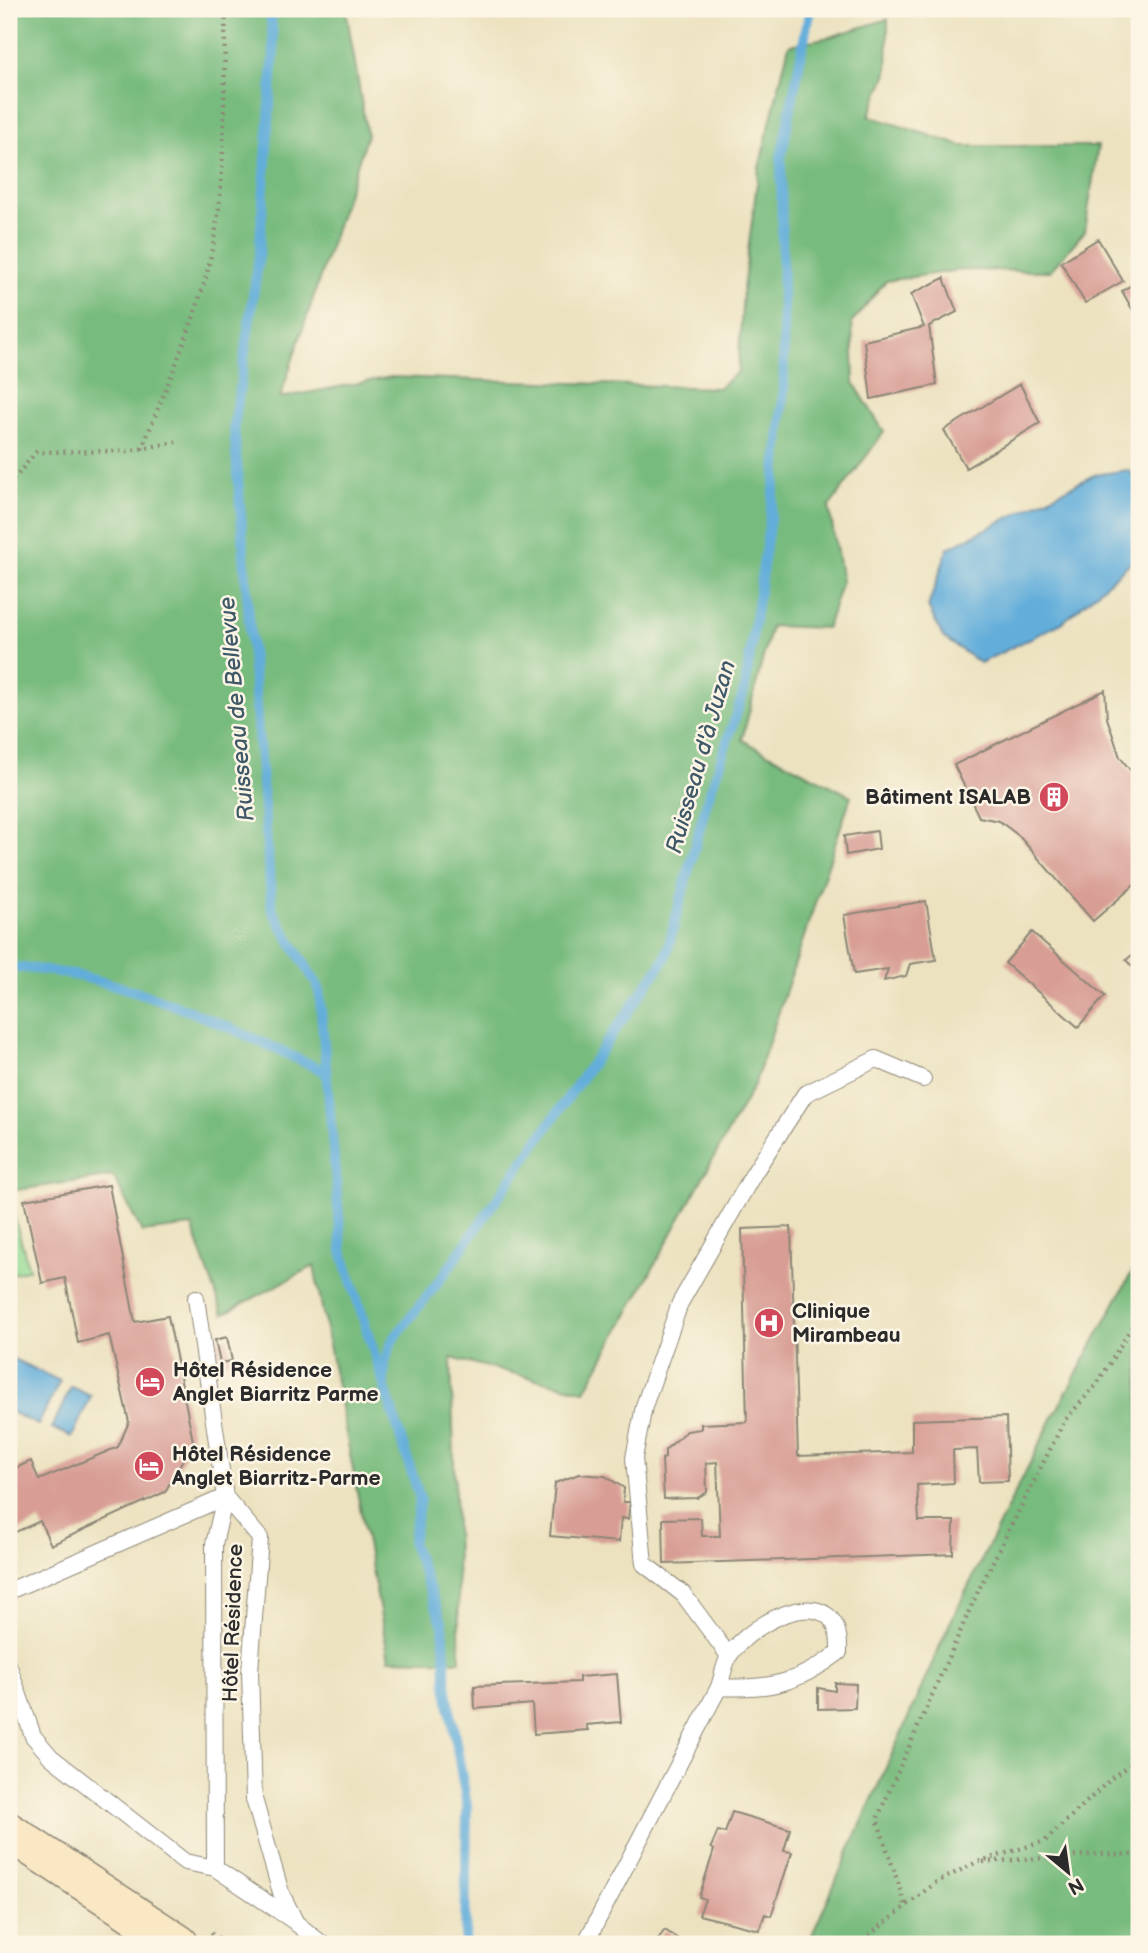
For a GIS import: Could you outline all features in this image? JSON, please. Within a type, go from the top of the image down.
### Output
[{"type":"street","points":[[9,1832],[179,1944]]},
{"type":"lane","points":[[729,1656],[683,1594],[645,1564],[634,1458],[644,1406],[680,1303],[754,1173],[805,1094],[876,1059],[923,1079]]},
{"type":"lane","points":[[196,1298],[225,1497],[214,1544],[215,1868]]},
{"type":"lane","points":[[9,1591],[225,1497]]},
{"type":"lane","name":"Hôtel Résidence","points":[[225,1497],[260,1538],[250,1671],[254,1799],[281,1893],[296,1923],[322,1944]]},
{"type":"lane","points":[[585,1944],[719,1687],[729,1656],[764,1623],[802,1606],[818,1611],[832,1621],[840,1634],[839,1652],[813,1672],[757,1689],[719,1687]]},
{"type":"lane","points":[[9,1667],[33,1736],[51,1757],[185,1862],[215,1868],[296,1923]]},
{"type":"path","points":[[142,449],[186,336],[208,268],[218,206],[226,9]]},
{"type":"path","points":[[9,485],[36,452],[142,449],[176,442]]},
{"type":"path","points":[[905,1904],[877,1819],[979,1589],[1065,1420],[1097,1384],[1139,1315]]},
{"type":"path","points":[[858,1944],[905,1904],[935,1883],[975,1863],[1045,1841],[1115,1775],[1139,1759]]},
{"type":"path","points":[[975,1863],[1103,1854],[1139,1855]]},
{"type":"green space","points":[[9,9],[346,9],[367,135],[280,398],[391,377],[718,388],[738,372],[743,289],[759,168],[789,45],[830,37],[888,19],[887,73],[869,116],[962,146],[1098,146],[1085,231],[1050,271],[959,270],[886,281],[852,322],[854,383],[884,432],[829,507],[842,581],[827,628],[771,626],[742,740],[851,796],[755,1083],[585,1391],[451,1358],[460,1661],[389,1659],[314,1266],[223,1314],[192,1226],[142,1232],[113,1176],[9,1191]]},
{"type":"green space","points":[[9,1199],[29,1269],[9,1275]]},
{"type":"green space","points":[[1139,1259],[1139,1944],[808,1944],[950,1623],[1052,1419]]},
{"type":"water","points":[[1128,470],[1139,483],[1139,555],[1062,623],[980,663],[943,637],[928,607],[948,548],[1094,475]]},
{"type":"water","points":[[9,1357],[60,1381],[38,1425],[9,1411]]},
{"type":"water","points":[[71,1387],[91,1396],[72,1437],[52,1428]]},
{"type":"building","points":[[1098,239],[1123,281],[1085,303],[1061,262]]},
{"type":"building","points":[[944,278],[957,312],[929,326],[937,385],[871,399],[864,341],[924,327],[911,294]]},
{"type":"building","points":[[1139,280],[1139,321],[1122,291]]},
{"type":"building","points":[[1020,384],[1040,423],[966,468],[944,430]]},
{"type":"building","name":"Bâtiment ISALAB","points":[[1105,690],[1107,718],[1120,757],[1134,775],[1139,777],[1139,881],[1093,921],[1019,836],[999,821],[979,817],[954,765]]},
{"type":"building","points":[[877,831],[879,849],[846,855],[844,836]]},
{"type":"building","points":[[926,901],[936,960],[910,964],[906,976],[884,981],[888,969],[854,974],[844,915]]},
{"type":"building","points":[[1032,932],[1105,996],[1078,1027],[1005,963]]},
{"type":"building","points":[[1139,949],[1139,974],[1126,960]]},
{"type":"building","name":"Hôtel Résidence Anglet Biarritz Parme","points":[[109,1185],[135,1322],[168,1316],[193,1441],[165,1492],[51,1545],[40,1521],[9,1535],[9,1471],[31,1461],[39,1480],[118,1447],[129,1422],[109,1335],[78,1343],[65,1278],[42,1283],[24,1200]]},
{"type":"building","name":"Clinique Mirambeau","points":[[791,1227],[798,1456],[912,1452],[912,1420],[1006,1417],[1008,1481],[979,1482],[977,1449],[953,1450],[954,1483],[917,1485],[919,1521],[954,1521],[953,1554],[664,1564],[663,1519],[701,1518],[702,1536],[720,1536],[717,1462],[706,1463],[707,1492],[697,1498],[664,1499],[662,1459],[665,1458],[665,1450],[687,1431],[701,1429],[701,1424],[747,1422],[742,1229]]},
{"type":"building","points":[[227,1337],[232,1361],[220,1363],[215,1340]]},
{"type":"building","points":[[579,1474],[605,1476],[624,1488],[623,1502],[630,1502],[628,1519],[621,1518],[619,1542],[550,1536],[555,1483]]},
{"type":"building","points":[[617,1674],[621,1722],[586,1725],[588,1730],[534,1734],[532,1704],[475,1709],[474,1686],[579,1682],[579,1677]]},
{"type":"building","points":[[835,1683],[856,1684],[855,1708],[818,1709],[818,1688],[835,1691]]},
{"type":"building","points":[[732,1812],[790,1829],[784,1851],[792,1852],[771,1916],[765,1914],[759,1930],[699,1915],[705,1899],[699,1897],[714,1850],[711,1847],[718,1831],[725,1833]]},
{"type":"building","points":[[665,1930],[685,1944],[654,1944]]},
{"type":"waterway","name":"Ruisseau de Bellevue","points":[[270,9],[274,50],[259,256],[234,427],[272,910],[319,988],[342,1251],[420,1499],[412,1543],[443,1625],[447,1691],[467,1806],[465,1944]]},
{"type":"waterway","name":"Ruisseau d'à Juzan","points":[[384,1381],[385,1362],[392,1341],[443,1276],[665,959],[707,801],[745,688],[775,484],[784,387],[781,158],[810,9]]},
{"type":"waterway","points":[[9,967],[50,971],[131,990],[211,1020],[326,1072]]},
{"type":"place","name":"Bâtiment ISALAB","points":[[1054,797]]},
{"type":"place","name":"Clinique Mirambeau","points":[[769,1323]]},
{"type":"place","name":"Hôtel Résidence Anglet Biarritz Parme","points":[[150,1382]]},
{"type":"place","name":"Hôtel Résidence Anglet Biarritz-Parme","points":[[149,1466]]}]
